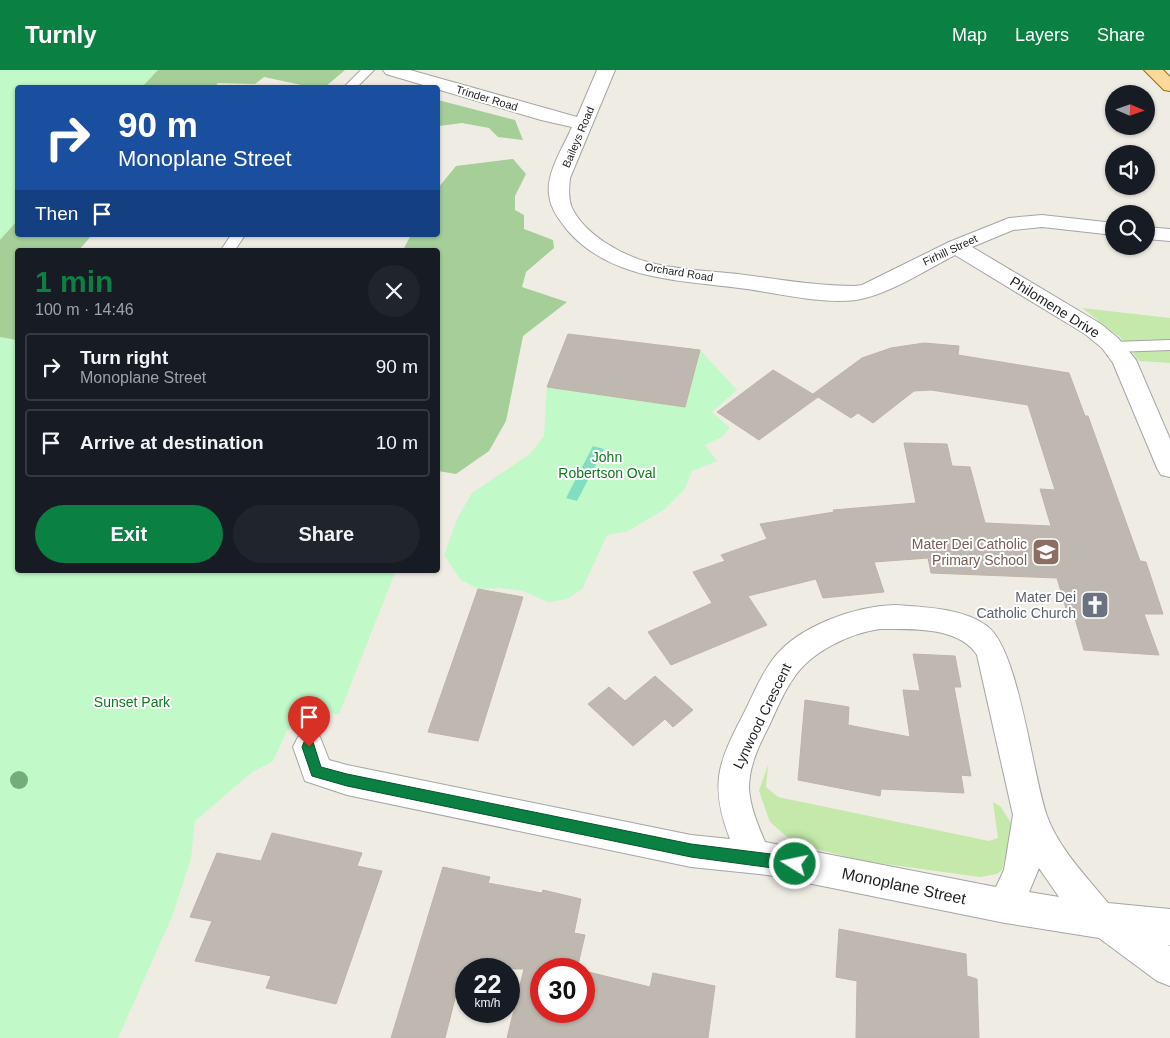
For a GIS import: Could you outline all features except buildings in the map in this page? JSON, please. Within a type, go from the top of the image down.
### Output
[{"type":"main road","points":[[1152,70],[1170,86]]},
{"type":"street","name":"Trinder Road","points":[[392,70],[547,116],[583,124]]},
{"type":"street","name":"Baileys Road","points":[[561,205],[558,195],[558,184],[606,70]]},
{"type":"street","name":"Orchard Road","points":[[561,205],[568,218],[584,234],[603,248],[633,264],[662,270],[790,287]]},
{"type":"street","name":"Firhill Street","points":[[790,287],[848,293],[865,291],[956,246],[1001,226],[1018,222],[1054,222],[1105,228]]},
{"type":"street","points":[[1155,234],[1170,235]]},
{"type":"street","name":"Philomene Drive","points":[[956,246],[1093,329],[1114,347],[1124,360],[1170,468]]},
{"type":"street","name":"Lynwood Crescent","points":[[755,858],[739,820],[732,778],[738,760],[782,670],[789,660],[802,649],[857,623],[872,618],[947,622],[973,631],[985,643],[994,660],[1030,814],[1051,855],[1102,921]]},
{"type":"street","name":"Monoplane Street","points":[[309,747],[316,771],[347,780],[691,851],[755,858],[1005,906],[1102,921],[1170,927]]},
{"type":"street","name":"Lynwood Crescent","points":[[1005,906],[1021,872],[1030,814]]},
{"type":"street","name":"Monoplane Street","points":[[1102,921],[1170,968]]},
{"type":"lane","points":[[352,85],[368,70]]},
{"type":"lane","points":[[229,248],[237,237]]},
{"type":"lane","points":[[1114,347],[1170,345]]},
{"type":"green space","points":[[0,70],[345,70],[327,85],[302,85],[264,77],[255,84],[15,85],[15,237],[90,237],[81,248],[15,248],[15,368],[0,363]]},
{"type":"green space","points":[[0,70],[158,70],[144,85],[15,85],[15,223],[0,240]]},
{"type":"green space","points":[[440,101],[515,120],[523,140],[498,137],[489,128],[462,123],[440,126]]},
{"type":"green space","points":[[513,159],[526,174],[515,196],[515,210],[524,215],[524,229],[553,240],[554,248],[526,272],[522,287],[567,302],[523,336],[506,421],[489,451],[456,474],[440,471],[440,248],[404,248],[410,237],[440,237],[440,186],[456,166]]},
{"type":"green space","points":[[1082,308],[1170,318],[1170,363],[1139,361],[1121,338]]},
{"type":"green space","name":"Sunset Park","points":[[0,337],[15,340],[15,573],[395,573],[339,714],[310,710],[287,731],[273,761],[251,773],[195,821],[191,858],[173,914],[118,1038],[0,1038]]},
{"type":"green space","name":"John Robertson Oval","points":[[700,350],[737,390],[712,412],[730,428],[720,438],[705,445],[717,461],[692,471],[684,490],[665,509],[628,531],[607,535],[582,589],[567,599],[548,602],[523,591],[500,588],[478,589],[460,579],[444,555],[458,517],[472,493],[530,454],[544,436],[547,387],[685,407]]},
{"type":"green space","points":[[593,446],[604,449],[577,501],[566,498]]},
{"type":"green space","points":[[768,765],[766,787],[778,797],[989,841],[998,838],[993,802],[1001,807],[1013,826],[1002,870],[997,874],[980,877],[863,861],[794,843],[770,822],[759,791]]},
{"type":"place","name":"Mater Dei Catholic Primary School","points":[[1046,552]]},
{"type":"place","name":"Mater Dei Catholic Church","points":[[1095,605]]},
{"type":"route","points":[[309,747],[316,771],[347,780],[691,851],[768,859],[795,864]]}]
